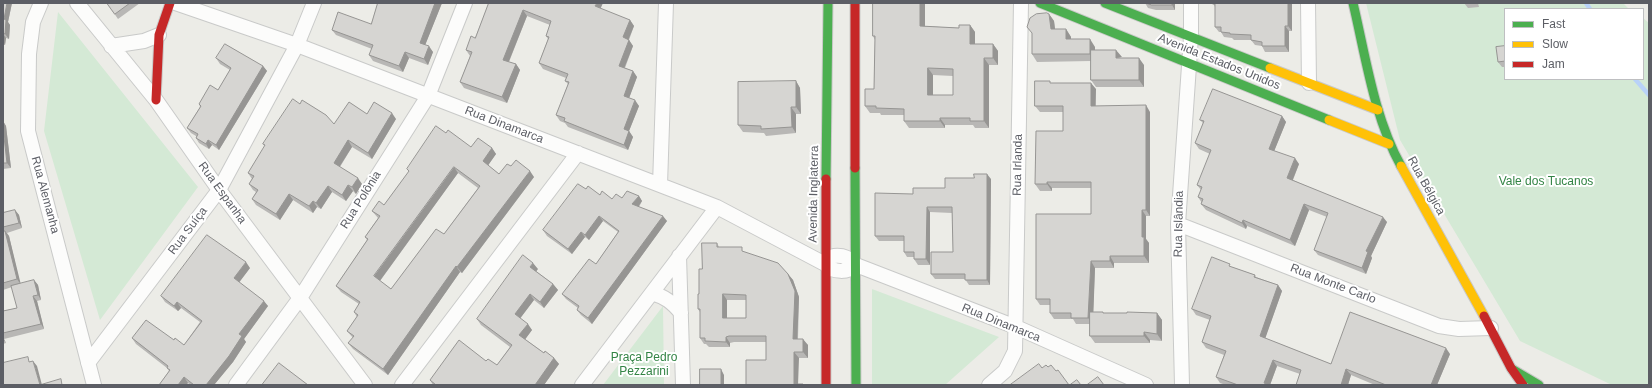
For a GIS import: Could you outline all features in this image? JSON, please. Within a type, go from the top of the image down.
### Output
[{"type":"street","name":"Rua Alemanha","points":[[41,3],[32,22],[29,54],[28,131],[94,385]]},
{"type":"street","name":"Rua Espanha","points":[[77,3],[156,100],[219,190],[365,385]]},
{"type":"street","points":[[156,100],[159,35],[170,3]]},
{"type":"street","name":"Rua Dinamarca","points":[[175,3],[297,45],[717,207],[825,264],[832,270],[847,271],[856,265],[1016,327],[1146,385]]},
{"type":"street","name":"Rua Suíça","points":[[88,363],[219,190],[297,45],[314,3]]},
{"type":"street","name":"Rua Polônia","points":[[236,385],[300,298],[428,96],[465,3]]},
{"type":"street","points":[[660,185],[666,3]]},
{"type":"street","name":"Avenida Inglaterra","points":[[826,385],[825,264],[828,3]]},
{"type":"street","points":[[855,3],[856,385]]},
{"type":"street","name":"Rua Irlanda","points":[[989,385],[1005,371],[1015,352],[1021,3]]},
{"type":"street","name":"Avenida Estados Unidos","points":[[1040,3],[1389,144]]},
{"type":"street","name":"Avenida Estados Unidos","points":[[1105,3],[1378,110]]},
{"type":"street","name":"Rua Islândia","points":[[1182,385],[1178,224],[1191,37],[1191,3]]},
{"type":"street","points":[[1308,3],[1309,83]]},
{"type":"street","name":"Rua Bélgica","points":[[1353,3],[1378,110],[1389,144],[1492,328],[1511,368],[1522,385]]},
{"type":"street","points":[[111,46],[144,41],[159,35]]},
{"type":"street","points":[[402,385],[578,153]]},
{"type":"street","points":[[582,385],[717,207]]},
{"type":"street","name":"Rua Monte Carlo","points":[[1178,224],[1439,326],[1459,329],[1492,328]]},
{"type":"street","points":[[680,256],[683,385]]},
{"type":"street","points":[[652,293],[664,297],[672,302],[681,313]]},
{"type":"street","points":[[1511,368],[1539,385]]},
{"type":"green space","name":"Vale dos Tucanos","points":[[1366,3],[1623,3],[1628,8],[1504,8],[1504,80],[1644,80],[1644,19],[1649,23],[1649,385],[1612,385],[1520,341],[1400,140]]},
{"type":"green space","points":[[58,12],[198,187],[100,320],[44,131]]},
{"type":"green space","points":[[872,289],[999,337],[945,385],[872,385]]},
{"type":"green space","name":"Praça Pedro Pezzarini","points":[[663,306],[664,385],[603,385]]},
{"type":"building","points":[[3,3],[7,3],[4,19],[6,20],[5,34],[3,33]]},
{"type":"building","points":[[107,3],[130,3],[115,14]]},
{"type":"building","points":[[378,3],[435,3],[420,43],[429,46],[424,59],[405,52],[399,66],[369,55],[373,45],[332,30],[338,12],[371,24]]},
{"type":"building","points":[[489,3],[597,3],[595,6],[630,20],[623,37],[629,40],[619,66],[633,71],[624,96],[635,100],[624,129],[629,131],[624,145],[564,121],[565,118],[556,115],[569,82],[565,81],[568,74],[539,63],[549,37],[546,36],[551,21],[523,10],[503,60],[516,64],[502,97],[460,82],[472,52],[466,50],[471,36],[475,38]]},
{"type":"building","points":[[873,3],[920,3],[920,26],[959,28],[959,25],[970,25],[970,44],[993,44],[993,58],[984,58],[984,121],[970,121],[970,118],[940,118],[940,121],[904,121],[904,109],[865,106],[865,89],[874,89],[875,36],[873,36]],"holes":[[[928,68],[953,69],[953,95],[928,95]]]},
{"type":"building","points":[[1146,3],[1172,3],[1172,5],[1152,5]]},
{"type":"building","points":[[1213,3],[1288,3],[1288,26],[1285,26],[1285,46],[1262,46],[1262,42],[1251,40],[1251,35],[1221,32],[1221,27],[1215,27],[1215,4]]},
{"type":"building","points":[[1036,14],[1049,14],[1051,29],[1066,29],[1066,39],[1090,39],[1090,54],[1032,54],[1032,33],[1027,27],[1030,18]]},
{"type":"building","points":[[225,44],[263,66],[216,145],[208,140],[206,144],[196,138],[198,134],[187,128],[201,106],[199,104],[210,85],[218,90],[231,68],[216,58]]},
{"type":"building","points":[[1504,46],[1504,61],[1498,62],[1496,47]]},
{"type":"building","points":[[1091,50],[1116,50],[1116,58],[1139,58],[1139,80],[1091,80]]},
{"type":"building","points":[[796,81],[796,107],[791,107],[792,127],[761,129],[761,126],[738,125],[738,82]]},
{"type":"building","points":[[1035,81],[1050,81],[1050,83],[1091,83],[1091,106],[1146,105],[1146,210],[1142,210],[1144,256],[1110,256],[1110,261],[1091,261],[1088,318],[1071,318],[1071,313],[1050,313],[1050,299],[1036,299],[1036,214],[1091,214],[1091,182],[1047,182],[1047,184],[1035,184],[1036,131],[1063,131],[1063,106],[1035,106]]},
{"type":"building","points":[[1213,89],[1282,116],[1269,149],[1295,158],[1287,178],[1383,217],[1366,251],[1368,252],[1362,268],[1314,250],[1328,213],[1304,204],[1290,240],[1243,220],[1242,223],[1201,204],[1203,199],[1198,197],[1202,187],[1197,185],[1211,150],[1195,143],[1204,121],[1200,120]]},
{"type":"building","points":[[293,99],[300,104],[302,100],[326,115],[334,124],[349,102],[367,114],[374,102],[392,113],[368,153],[348,140],[334,163],[358,178],[352,187],[348,185],[342,195],[328,186],[316,203],[313,201],[309,206],[289,194],[276,214],[252,199],[258,190],[249,184],[254,176],[248,173],[265,145],[263,144]]},
{"type":"building","points":[[436,126],[446,133],[448,130],[471,147],[478,138],[492,148],[483,161],[499,174],[507,164],[511,166],[516,160],[530,171],[457,267],[456,266],[383,369],[348,343],[354,336],[347,331],[358,315],[354,312],[360,302],[336,286],[368,239],[365,237],[380,216],[372,211],[379,201],[384,205],[409,171],[407,169]],"holes":[[[454,167],[480,186],[444,234],[436,229],[391,289],[374,276]]]},
{"type":"building","points":[[3,128],[7,163],[3,163]]},
{"type":"building","points":[[974,174],[987,174],[987,280],[965,280],[965,274],[931,274],[931,252],[953,252],[952,207],[927,207],[926,259],[914,259],[914,252],[904,252],[904,236],[875,236],[875,193],[913,194],[913,188],[945,188],[945,178],[974,178]]},
{"type":"building","points":[[578,184],[586,189],[588,186],[600,195],[602,191],[612,199],[616,194],[622,198],[627,191],[639,196],[632,204],[663,216],[588,318],[577,310],[579,306],[562,294],[589,259],[596,264],[619,231],[599,216],[585,235],[581,232],[568,249],[543,230]]},
{"type":"building","points":[[15,210],[19,223],[3,227],[3,213]]},
{"type":"building","points":[[3,231],[5,231],[17,279],[3,283]]},
{"type":"building","points":[[207,235],[246,262],[234,278],[264,301],[239,334],[242,336],[229,356],[206,385],[194,385],[184,377],[178,385],[159,385],[170,370],[167,368],[168,366],[132,338],[146,320],[174,340],[175,338],[184,345],[202,321],[177,302],[174,306],[161,296]]},
{"type":"building","points":[[702,243],[717,243],[717,247],[742,247],[742,251],[778,263],[788,274],[795,291],[793,339],[803,339],[803,352],[794,352],[794,384],[803,385],[746,385],[746,360],[766,360],[766,336],[729,336],[726,337],[726,342],[705,341],[705,338],[700,338],[700,309],[698,309],[698,294],[699,269],[702,269]],"holes":[[[723,294],[746,295],[746,318],[723,318]]]},
{"type":"building","points":[[523,255],[533,263],[530,267],[553,284],[540,302],[530,294],[515,314],[528,324],[519,335],[544,353],[545,351],[554,358],[535,385],[436,385],[430,380],[459,340],[486,361],[488,359],[497,365],[512,345],[477,319]]},
{"type":"building","points":[[1212,257],[1230,264],[1229,266],[1255,275],[1254,277],[1278,285],[1260,336],[1331,364],[1350,312],[1446,348],[1431,385],[1386,385],[1346,369],[1341,385],[1296,385],[1301,370],[1273,360],[1264,383],[1269,385],[1238,385],[1216,377],[1226,351],[1202,342],[1211,316],[1192,309]]},
{"type":"building","points":[[34,280],[38,295],[33,296],[41,324],[3,333],[3,311],[17,308],[11,286]]},
{"type":"building","points":[[1090,312],[1157,313],[1157,334],[1144,332],[1144,336],[1090,336]]},
{"type":"building","points":[[28,357],[29,362],[33,361],[40,385],[3,385],[3,363]]},
{"type":"building","points":[[279,363],[308,385],[262,385]]},
{"type":"building","points":[[1039,364],[1042,368],[1046,365],[1048,367],[1051,365],[1056,371],[1058,370],[1069,385],[1010,385]]},
{"type":"building","points":[[700,369],[721,369],[721,385],[700,385]]},
{"type":"building","points":[[1098,377],[1104,385],[1087,385]]},
{"type":"building","points":[[61,379],[62,385],[40,385]]},
{"type":"building","points":[[1077,380],[1081,385],[1070,385]]},
{"type":"waterway","points":[[1586,3],[1589,8]]},
{"type":"waterway","points":[[1636,80],[1649,95]]},
{"type":"traffic: fast","points":[[826,179],[828,3]]},
{"type":"traffic: fast","points":[[1040,3],[1329,120]]},
{"type":"traffic: fast","points":[[1105,3],[1270,68]]},
{"type":"traffic: fast","points":[[1353,3],[1377,107],[1384,128],[1401,166]]},
{"type":"traffic: fast","points":[[855,168],[856,385]]},
{"type":"traffic: fast","points":[[1512,369],[1539,385]]},
{"type":"traffic: slow","points":[[1270,68],[1378,110]]},
{"type":"traffic: slow","points":[[1329,120],[1389,144]]},
{"type":"traffic: slow","points":[[1401,166],[1484,316]]},
{"type":"traffic: jam","points":[[156,100],[159,35],[170,3]]},
{"type":"traffic: jam","points":[[855,3],[855,168]]},
{"type":"traffic: jam","points":[[826,179],[826,385]]},
{"type":"traffic: jam","points":[[1484,316],[1511,368],[1523,385]]}]
